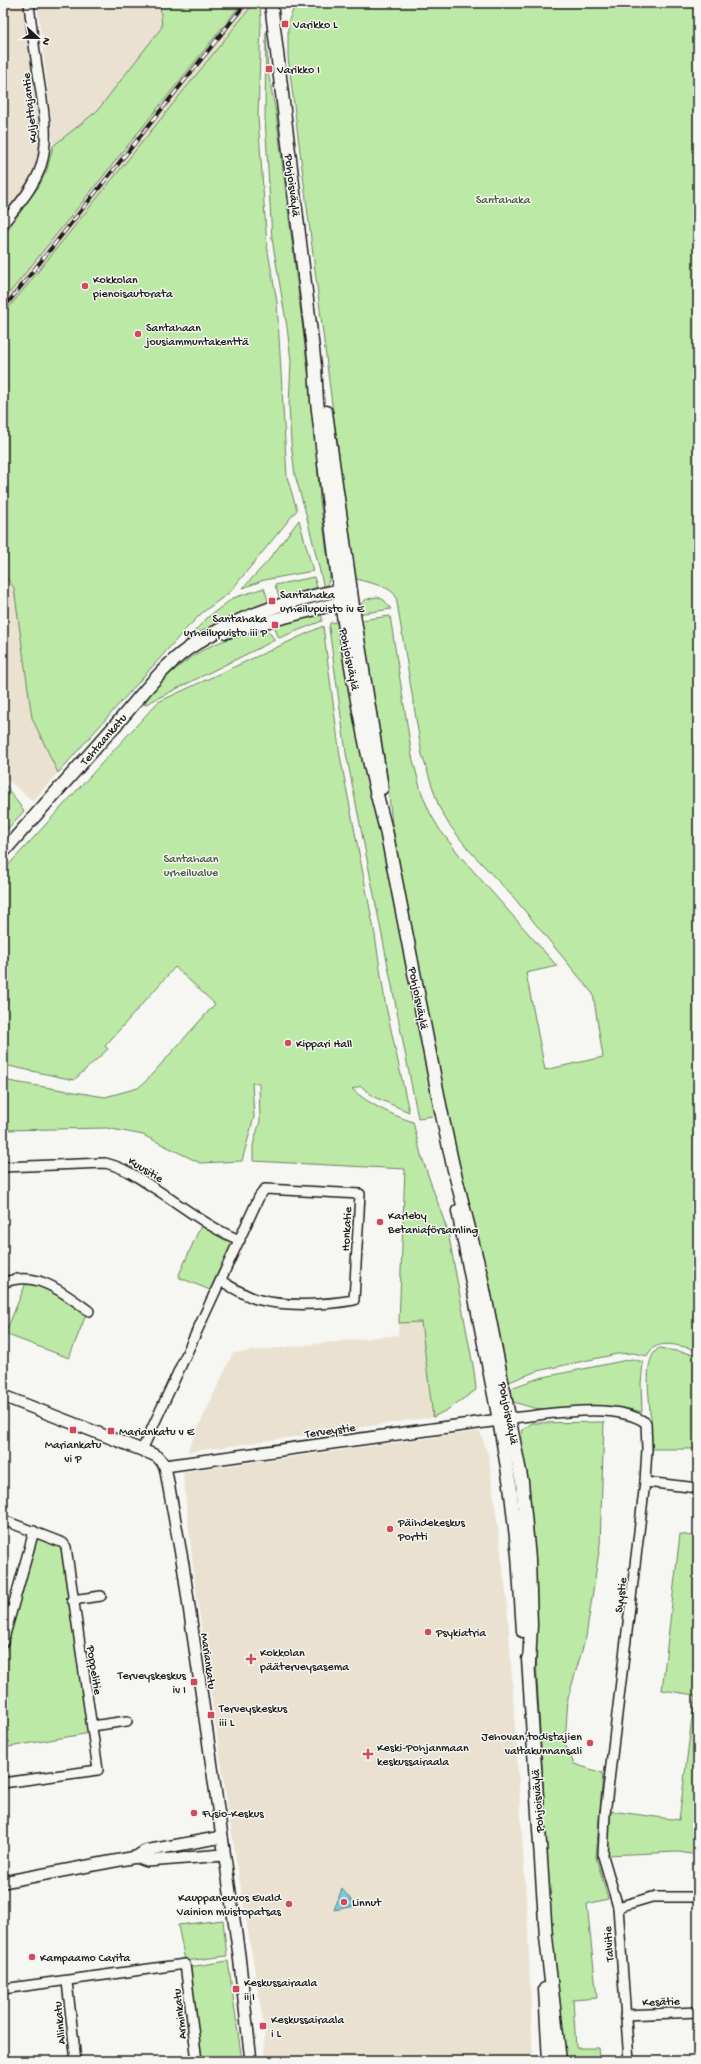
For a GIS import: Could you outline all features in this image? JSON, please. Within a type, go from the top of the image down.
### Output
[{"type":"main road","name":"Pohjoisväylä","points":[[271,3],[315,366],[324,402],[346,595],[379,760],[386,830],[453,1166],[481,1275],[504,1419],[523,1627],[529,1665],[546,1938],[560,2061]]},
{"type":"main road","name":"Tehtaankatu","points":[[3,852],[174,661],[188,649],[229,624],[264,610],[346,595]]},
{"type":"main road","name":"Pohjoisväylä","points":[[546,1938],[545,1992],[549,2061]]},
{"type":"street","name":"Kuljettajantie","points":[[3,224],[34,182],[41,166],[45,149],[46,138],[42,100],[29,3]]},
{"type":"street","name":"Kuusitie","points":[[3,1166],[105,1163],[114,1165],[136,1176],[209,1223],[240,1240]]},
{"type":"street","name":"Honkatie","points":[[142,1450],[259,1198],[265,1189],[360,1194],[354,1300],[327,1304],[266,1301],[248,1296],[221,1281]]},
{"type":"street","points":[[3,1283],[19,1278],[50,1284],[89,1311]]},
{"type":"street","points":[[3,1396],[142,1450],[158,1457],[165,1466]]},
{"type":"street","name":"Syystie","points":[[504,1419],[601,1411],[625,1413],[637,1416],[646,1423],[647,1448],[645,1482],[603,1838],[602,1856],[618,1907]]},
{"type":"street","name":"Terveystie","points":[[165,1466],[504,1419]]},
{"type":"street","name":"Mariankatu","points":[[165,1466],[176,1520],[222,1837],[251,2061]]},
{"type":"street","points":[[645,1482],[698,1488]]},
{"type":"street","name":"Poppelitie","points":[[3,1520],[64,1543],[66,1547],[72,1600],[98,1770],[3,1783]]},
{"type":"street","points":[[3,1642],[34,1531]]},
{"type":"street","points":[[72,1600],[101,1596]]},
{"type":"street","points":[[92,1726],[127,1720]]},
{"type":"street","points":[[3,1882],[136,1858],[145,1851],[222,1837]]},
{"type":"street","points":[[136,1858],[147,1862],[224,1854]]},
{"type":"street","points":[[618,1907],[652,1898],[698,1897]]},
{"type":"street","name":"Talvitie","points":[[618,1907],[629,2061]]},
{"type":"street","name":"Arminkatu","points":[[67,1982],[185,1964],[197,2061]]},
{"type":"street","points":[[3,1990],[67,1982]]},
{"type":"street","name":"Allinkatu","points":[[67,1982],[76,2061]]},
{"type":"street","name":"Kesätie","points":[[625,2015],[698,2012]]},
{"type":"shaded area","points":[[3,3],[24,3],[40,138],[38,164],[33,175],[3,217]]},
{"type":"shaded area","points":[[37,3],[160,3],[162,27],[97,111],[53,146],[51,115]]},
{"type":"shaded area","points":[[242,3],[254,3],[3,315],[3,301]]},
{"type":"shaded area","points":[[3,573],[14,588],[32,718],[58,773],[33,801],[3,776]]},
{"type":"shaded area","points":[[421,1321],[433,1417],[187,1452],[233,1353],[398,1335],[399,1323]]},
{"type":"shaded area","name":"Keski-Pohjanmaan keskussairaala","points":[[480,1431],[489,1458],[507,1600],[528,1928],[533,2061],[265,2061],[264,2027],[231,1829],[209,1680],[194,1577],[183,1472]]},
{"type":"green space","points":[[160,3],[242,3],[3,301],[3,236],[39,186],[47,170],[53,146],[97,111],[162,27]]},
{"type":"green space","points":[[254,3],[260,3],[261,21],[258,117],[267,246],[277,302],[287,477],[297,510],[229,593],[203,612],[184,631],[58,773],[32,718],[14,588],[3,573],[3,315]]},
{"type":"green space","name":"Santahaka","points":[[296,3],[698,3],[698,1350],[670,1344],[656,1346],[647,1356],[633,1353],[617,1354],[537,1371],[509,1382],[489,1281],[446,1110],[392,824],[386,768],[361,620],[390,616],[412,756],[421,791],[430,813],[440,830],[461,857],[557,966],[526,973],[545,1070],[603,1057],[593,994],[515,899],[468,849],[448,823],[439,807],[422,755],[396,597],[384,587],[354,578],[288,57],[288,22]]},
{"type":"green space","points":[[266,32],[268,72],[276,113],[313,411],[320,501],[330,575],[328,583],[324,588],[295,475],[291,443],[289,405],[291,361],[287,327],[272,239],[265,117]]},
{"type":"green space","points":[[299,520],[313,571],[264,580],[243,588],[268,561]]},
{"type":"green space","points":[[314,577],[318,591],[280,600],[275,585]]},
{"type":"green space","points":[[264,588],[269,603],[217,623],[188,641],[186,640],[208,617],[233,598]]},
{"type":"green space","points":[[378,597],[384,600],[391,609],[358,614],[361,603],[367,599]]},
{"type":"green space","points":[[321,610],[322,621],[279,638],[275,629],[280,624]]},
{"type":"green space","points":[[338,622],[434,1105],[435,1114],[433,1116],[418,1118],[346,753],[329,628],[330,623]]},
{"type":"green space","name":"Santahaan urheilualue","points":[[323,626],[340,756],[375,935],[385,1002],[409,1112],[374,1097],[361,1086],[352,1089],[366,1100],[396,1116],[413,1122],[421,1155],[448,1232],[474,1371],[476,1390],[447,1410],[433,1417],[421,1322],[399,1323],[405,1169],[253,1161],[253,1145],[260,1121],[259,1083],[252,1083],[254,1117],[242,1161],[200,1163],[143,1135],[107,1128],[3,1130],[3,1082],[8,1081],[105,1097],[138,1088],[215,1004],[175,967],[105,1046],[108,1049],[74,1080],[4,1065],[3,871],[158,702]]},
{"type":"green space","points":[[268,631],[275,640],[144,705],[150,694],[159,684],[177,668],[200,652],[225,640],[238,636]]},
{"type":"green space","points":[[3,782],[24,811],[3,834]]},
{"type":"green space","points":[[202,1223],[233,1241],[210,1290],[178,1277]]},
{"type":"green space","points":[[26,1283],[48,1288],[87,1312],[69,1358],[5,1334]]},
{"type":"green space","points":[[659,1348],[698,1355],[698,1449],[651,1449],[651,1416],[648,1378],[650,1360]]},
{"type":"green space","points":[[632,1359],[643,1362],[641,1384],[642,1412],[630,1409],[605,1407],[539,1409],[513,1402],[511,1388],[539,1378]]},
{"type":"green space","points":[[604,1422],[600,1545],[586,1637],[568,1698],[565,1744],[574,1764],[603,1773],[596,1857],[608,1899],[587,1904],[597,1998],[573,2000],[576,2048],[598,2048],[599,2059],[620,2059],[620,2061],[564,2061],[553,1957],[537,1679],[532,1523],[520,1442],[523,1430],[532,1423]]},
{"type":"green space","points":[[680,1534],[698,1537],[698,1855],[678,1852],[606,1855],[611,1811],[679,1820],[695,1695],[662,1690]]},
{"type":"green space","points":[[36,1537],[60,1547],[64,1556],[90,1733],[3,1748],[3,1669],[8,1635]]},
{"type":"green space","points":[[223,1920],[227,1956],[185,1961],[178,1925]]},
{"type":"green space","points":[[228,1961],[242,2061],[200,2061],[189,1967]]},
{"type":"water","points":[[342,1889],[356,1906],[334,1910]]},
{"type":"railway","points":[[3,309],[246,3]]},
{"type":"place","name":"Varikko L","points":[[285,24]]},
{"type":"place","name":"Varikko I","points":[[269,69]]},
{"type":"place","name":"Kokkolan pienoisautorata","points":[[85,286]]},
{"type":"place","name":"Santahaan jousiammuntakenttä","points":[[138,334]]},
{"type":"place","name":"Santahaka urheilupuisto iv E","points":[[272,601]]},
{"type":"place","name":"Santahaka urheilupuisto iii P","points":[[275,625]]},
{"type":"place","name":"Kippari Hall","points":[[288,1043]]},
{"type":"place","name":"Karleby Betaniaförsamling","points":[[380,1222]]},
{"type":"place","name":"Mariankatu vi P","points":[[73,1430]]},
{"type":"place","name":"Mariankatu v E","points":[[111,1431]]},
{"type":"place","name":"Päihdekeskus Portti","points":[[390,1529]]},
{"type":"place","name":"Psykiatria","points":[[428,1632]]},
{"type":"place","name":"Kokkolan pääterveysasema","points":[[251,1659]]},
{"type":"place","name":"Terveyskeskus iv I","points":[[194,1682]]},
{"type":"place","name":"Terveyskeskus iii L","points":[[211,1715]]},
{"type":"place","name":"Jehovan todistajien valtakunnansali","points":[[590,1743]]},
{"type":"place","name":"Keski-Pohjanmaan keskussairaala","points":[[368,1754]]},
{"type":"place","name":"Fysio-Keskus","points":[[194,1813]]},
{"type":"place","name":"Linnut","points":[[344,1902]]},
{"type":"place","name":"Kauppaneuvos Evald Vainion muistopatsas","points":[[289,1904]]},
{"type":"place","name":"Kampaamo Carita","points":[[32,1957]]},
{"type":"place","name":"Keskussairaala ii I","points":[[236,1989]]},
{"type":"place","name":"Keskussairaala i L","points":[[263,2026]]}]
